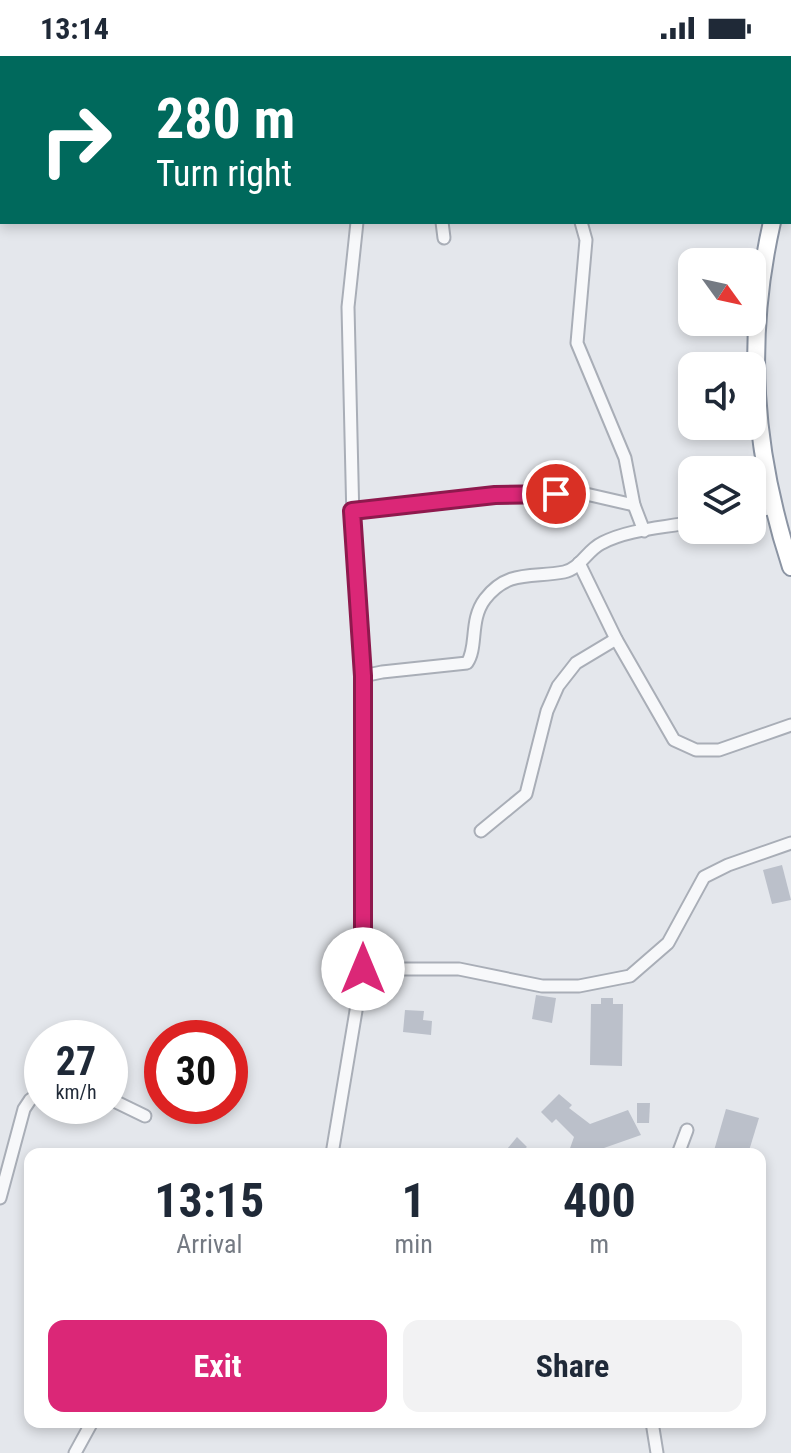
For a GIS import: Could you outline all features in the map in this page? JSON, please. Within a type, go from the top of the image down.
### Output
[{"type":"highway","points":[[772,224],[759,287],[754,358],[761,434],[774,508],[786,537],[791,567]]},
{"type":"street","points":[[333,1148],[363,969],[363,676],[352,511],[348,307],[357,224]]},
{"type":"street","points":[[442,224],[444,238]]},
{"type":"street","points":[[582,224],[586,240],[577,343],[625,458],[634,505],[644,531]]},
{"type":"street","points":[[352,511],[495,495],[586,494],[634,505]]},
{"type":"street","points":[[766,509],[774,508]]},
{"type":"street","points":[[363,676],[467,663],[478,610],[494,590],[521,575],[565,572],[598,544],[678,525]]},
{"type":"street","points":[[579,563],[616,639],[668,732],[684,747],[719,750],[791,725]]},
{"type":"street","points":[[481,831],[520,800],[530,786],[540,735],[558,686],[576,663],[616,639]]},
{"type":"street","points":[[363,969],[459,969],[542,986],[579,986],[630,976],[668,943],[704,877],[728,865],[791,843]]},
{"type":"street","points":[[0,1198],[24,1109]]},
{"type":"street","points":[[680,1148],[687,1130]]},
{"type":"street","points":[[75,1453],[89,1428]]},
{"type":"street","points":[[653,1428],[657,1453]]},
{"type":"building","points":[[782,865],[791,900],[772,904],[763,870]]},
{"type":"building","points":[[536,995],[556,998],[552,1023],[532,1019]]},
{"type":"building","points":[[601,998],[613,998],[613,1004],[623,1004],[622,1066],[590,1065],[591,1004],[601,1004]]},
{"type":"building","points":[[405,1010],[424,1011],[423,1020],[432,1021],[431,1035],[403,1032]]},
{"type":"building","points":[[559,1094],[572,1105],[569,1108],[590,1124],[628,1110],[641,1135],[604,1148],[570,1148],[574,1137],[556,1119],[552,1123],[541,1112]]},
{"type":"building","points":[[637,1103],[650,1103],[649,1123],[637,1123]]},
{"type":"building","points":[[726,1109],[759,1118],[750,1148],[715,1148]]},
{"type":"building","points":[[517,1137],[527,1147],[526,1148],[508,1148]]},
{"type":"route","points":[[363,969],[363,676],[352,511],[495,495],[556,494]]}]
